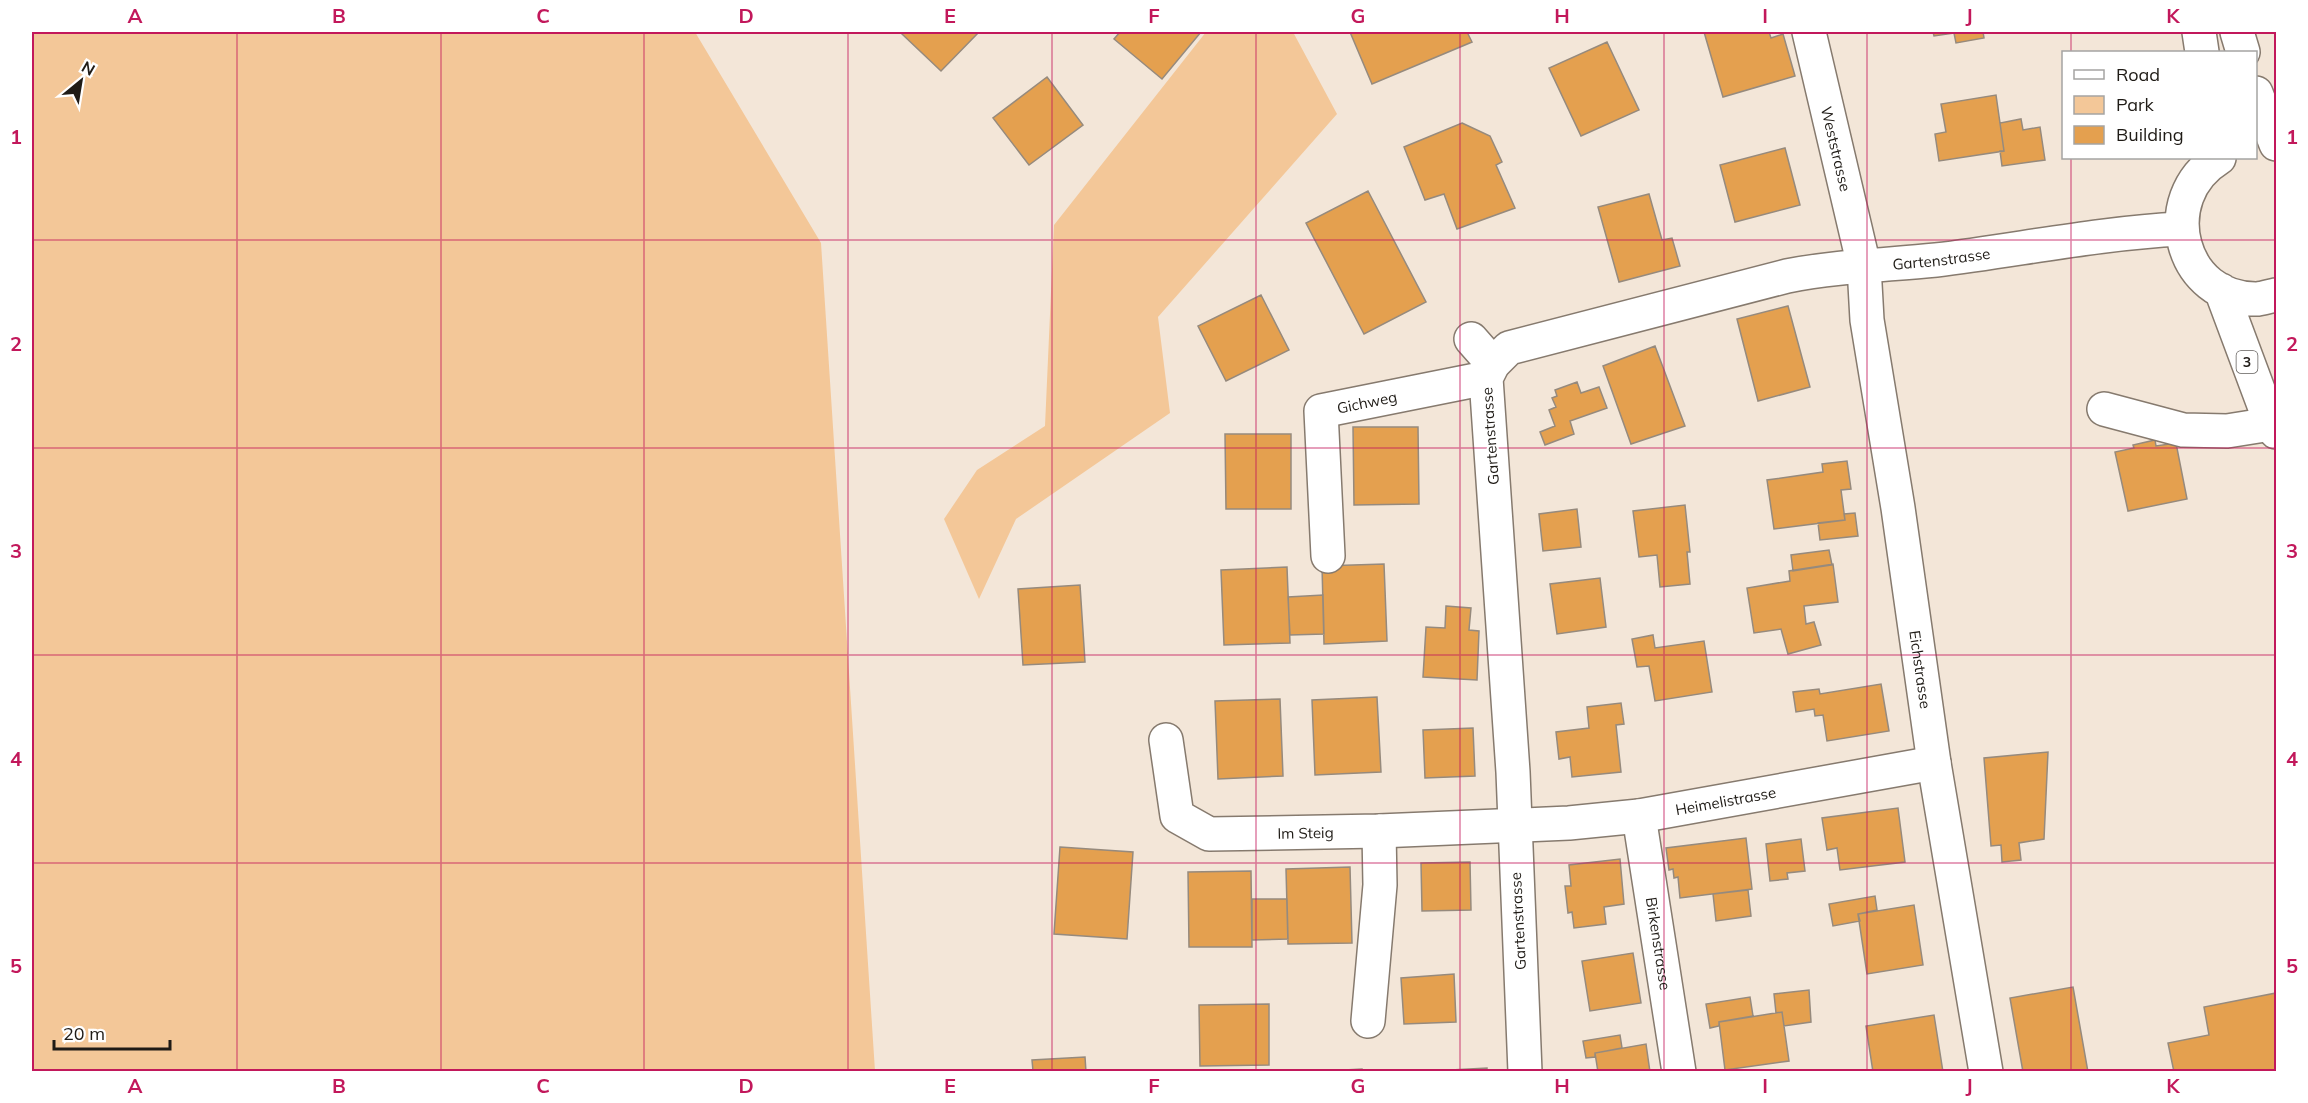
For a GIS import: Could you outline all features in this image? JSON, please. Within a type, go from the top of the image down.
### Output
[{"type":"street","name":"Weststrasse","points":[[1809,32],[1864,266]]},
{"type":"street","points":[[2199,32],[2202,51]]},
{"type":"street","points":[[2238,32],[2243,51]]},
{"type":"street","points":[[2257,95],[2277,144]]},
{"type":"street","points":[[2257,148],[2277,151]]},
{"type":"street","points":[[2212,160],[2196,177],[2186,193],[2182,210],[2181,229],[2185,247],[2193,265],[2221,290],[2239,297],[2258,298],[2277,295]]},
{"type":"street","name":"Gartenstrasse","points":[[1525,1071],[1513,772],[1489,371],[1509,348],[1824,268],[1935,260],[2181,229]]},
{"type":"street","name":"Eichstrasse","points":[[1864,266],[1868,320],[1898,508],[1934,763],[1986,1071]]},
{"type":"street","name":"3","points":[[2221,290],[2274,428]]},
{"type":"street","points":[[1471,339],[1489,371]]},
{"type":"street","name":"Gichweg","points":[[1328,556],[1321,411],[1489,371]]},
{"type":"street","points":[[2104,409],[2183,430],[2227,431],[2274,428]]},
{"type":"street","name":"Im Steig","points":[[1166,740],[1177,816],[1209,834],[1379,831],[1514,825]]},
{"type":"street","name":"Heimelistrasse","points":[[1514,825],[1569,823],[1639,816],[1934,763]]},
{"type":"street","name":"Birkenstrasse","points":[[1639,816],[1679,1071]]},
{"type":"street","points":[[1368,1021],[1380,885],[1379,831]]},
{"type":"green space","points":[[32,32],[695,32],[821,243],[875,1071],[32,1071]]},
{"type":"green space","points":[[1206,32],[1293,32],[1337,114],[1158,317],[1170,413],[1016,519],[979,599],[944,519],[977,470],[1045,426],[1054,225]]},
{"type":"building","points":[[904,32],[979,32],[941,71],[902,34]]},
{"type":"building","points":[[1120,32],[1201,32],[1162,79],[1114,39]]},
{"type":"building","points":[[1350,32],[1467,32],[1472,42],[1372,84]]},
{"type":"building","points":[[1704,32],[1769,32],[1771,38],[1783,34],[1795,76],[1723,97]]},
{"type":"building","points":[[1933,32],[1983,32],[1984,38],[1956,43],[1954,33],[1934,36]]},
{"type":"building","points":[[1607,42],[1639,110],[1581,136],[1549,68]]},
{"type":"building","points":[[1047,77],[1083,125],[1029,165],[993,118]]},
{"type":"building","points":[[1996,95],[2004,151],[1939,161],[1935,134],[1946,132],[1941,104]]},
{"type":"building","points":[[2021,119],[2023,130],[2040,127],[2045,160],[2002,166],[2000,151],[2004,151],[2000,123]]},
{"type":"building","points":[[1462,123],[1490,136],[1502,162],[1496,165],[1515,208],[1457,229],[1444,194],[1425,200],[1404,147]]},
{"type":"building","points":[[1785,148],[1800,205],[1735,222],[1720,165]]},
{"type":"building","points":[[1368,191],[1426,302],[1364,334],[1306,223]]},
{"type":"building","points":[[1649,194],[1662,240],[1672,238],[1680,266],[1619,282],[1598,207]]},
{"type":"building","points":[[1261,295],[1289,350],[1226,381],[1198,326]]},
{"type":"building","points":[[1788,306],[1810,387],[1758,401],[1737,319]]},
{"type":"building","points":[[1655,346],[1685,426],[1631,444],[1603,366]]},
{"type":"building","points":[[1577,382],[1581,393],[1599,387],[1607,408],[1570,421],[1574,434],[1545,445],[1540,432],[1555,426],[1549,410],[1556,407],[1552,398],[1557,396],[1555,390]]},
{"type":"building","points":[[1353,427],[1418,427],[1419,504],[1354,505]]},
{"type":"building","points":[[1225,434],[1291,434],[1291,509],[1226,509]]},
{"type":"building","points":[[2155,440],[2156,446],[2176,443],[2187,499],[2128,511],[2115,452]]},
{"type":"building","points":[[1847,461],[1851,489],[1841,490],[1845,520],[1774,529],[1767,480],[1823,472],[1822,464]]},
{"type":"building","points":[[1685,505],[1690,552],[1687,552],[1690,584],[1660,587],[1657,555],[1639,557],[1633,511]]},
{"type":"building","points":[[1577,509],[1581,547],[1543,551],[1539,514]]},
{"type":"building","points":[[1855,513],[1858,536],[1820,540],[1818,523],[1845,520],[1844,514]]},
{"type":"building","points":[[1829,550],[1832,565],[1793,571],[1791,555]]},
{"type":"building","points":[[1384,564],[1387,641],[1324,644],[1322,566]]},
{"type":"building","points":[[1833,564],[1838,602],[1804,606],[1806,624],[1814,622],[1821,645],[1788,654],[1781,629],[1754,633],[1747,588],[1790,581],[1789,571]]},
{"type":"building","points":[[1287,567],[1290,643],[1224,645],[1221,570]]},
{"type":"building","points":[[1600,578],[1606,627],[1557,634],[1550,584]]},
{"type":"building","points":[[1080,585],[1085,662],[1023,665],[1018,589]]},
{"type":"building","points":[[1323,595],[1324,634],[1290,635],[1288,597]]},
{"type":"building","points":[[1446,606],[1471,608],[1469,630],[1479,631],[1477,680],[1423,677],[1426,627],[1445,628]]},
{"type":"building","points":[[1653,635],[1655,648],[1704,641],[1712,692],[1655,701],[1649,666],[1637,667],[1632,639]]},
{"type":"building","points":[[1881,684],[1889,731],[1827,741],[1823,715],[1815,716],[1814,709],[1796,712],[1793,692],[1819,689],[1820,694]]},
{"type":"building","points":[[1377,697],[1381,772],[1315,775],[1312,700]]},
{"type":"building","points":[[1280,699],[1283,776],[1218,779],[1215,701]]},
{"type":"building","points":[[1621,703],[1624,724],[1616,725],[1621,772],[1572,777],[1570,757],[1559,759],[1556,732],[1589,728],[1587,707]]},
{"type":"building","points":[[1473,728],[1475,776],[1425,778],[1423,730]]},
{"type":"building","points":[[2048,752],[2044,839],[2019,843],[2021,860],[2002,862],[2001,845],[1991,846],[1984,758]]},
{"type":"building","points":[[1898,808],[1905,862],[1840,870],[1837,848],[1827,850],[1822,818]]},
{"type":"building","points":[[1746,838],[1752,889],[1680,898],[1678,877],[1674,878],[1673,869],[1669,870],[1666,848]]},
{"type":"building","points":[[1801,839],[1805,871],[1787,873],[1788,879],[1770,881],[1766,844]]},
{"type":"building","points":[[1060,847],[1133,852],[1127,939],[1054,934]]},
{"type":"building","points":[[1620,859],[1624,904],[1604,907],[1606,924],[1574,928],[1572,912],[1568,913],[1565,886],[1571,886],[1569,865]]},
{"type":"building","points":[[1470,862],[1471,910],[1422,911],[1421,863]]},
{"type":"building","points":[[1350,867],[1352,943],[1288,944],[1286,869]]},
{"type":"building","points":[[1251,871],[1252,947],[1189,947],[1188,872]]},
{"type":"building","points":[[1748,890],[1751,916],[1716,921],[1713,894]]},
{"type":"building","points":[[1875,896],[1877,910],[1858,914],[1860,921],[1833,926],[1829,904]]},
{"type":"building","points":[[1252,899],[1287,899],[1288,939],[1252,940]]},
{"type":"building","points":[[1914,905],[1923,965],[1867,974],[1858,914]]},
{"type":"building","points":[[1633,953],[1641,1003],[1590,1011],[1582,961]]},
{"type":"building","points":[[1454,974],[1456,1022],[1404,1024],[1401,978]]},
{"type":"building","points":[[2073,987],[2088,1072],[2023,1072],[2010,998]]},
{"type":"building","points":[[1809,990],[1811,1022],[1784,1026],[1782,1012],[1776,1013],[1774,994]]},
{"type":"building","points":[[2276,993],[2276,1072],[2174,1072],[2168,1043],[2209,1035],[2204,1007]]},
{"type":"building","points":[[1750,997],[1753,1016],[1719,1022],[1719,1026],[1710,1028],[1706,1004]]},
{"type":"building","points":[[1269,1004],[1269,1065],[1200,1066],[1199,1005]]},
{"type":"building","points":[[1782,1012],[1789,1061],[1725,1070],[1719,1022]]},
{"type":"building","points":[[1934,1015],[1943,1072],[1873,1072],[1866,1026]]},
{"type":"building","points":[[1620,1035],[1622,1048],[1595,1053],[1595,1057],[1586,1058],[1583,1041]]},
{"type":"building","points":[[1646,1044],[1650,1072],[1598,1072],[1595,1053]]},
{"type":"building","points":[[1085,1057],[1086,1072],[1022,1072],[1033,1071],[1032,1060]]},
{"type":"building","points":[[1487,1068],[1487,1072],[1413,1072]]},
{"type":"building","points":[[1362,1069],[1362,1072],[1307,1072]]}]
